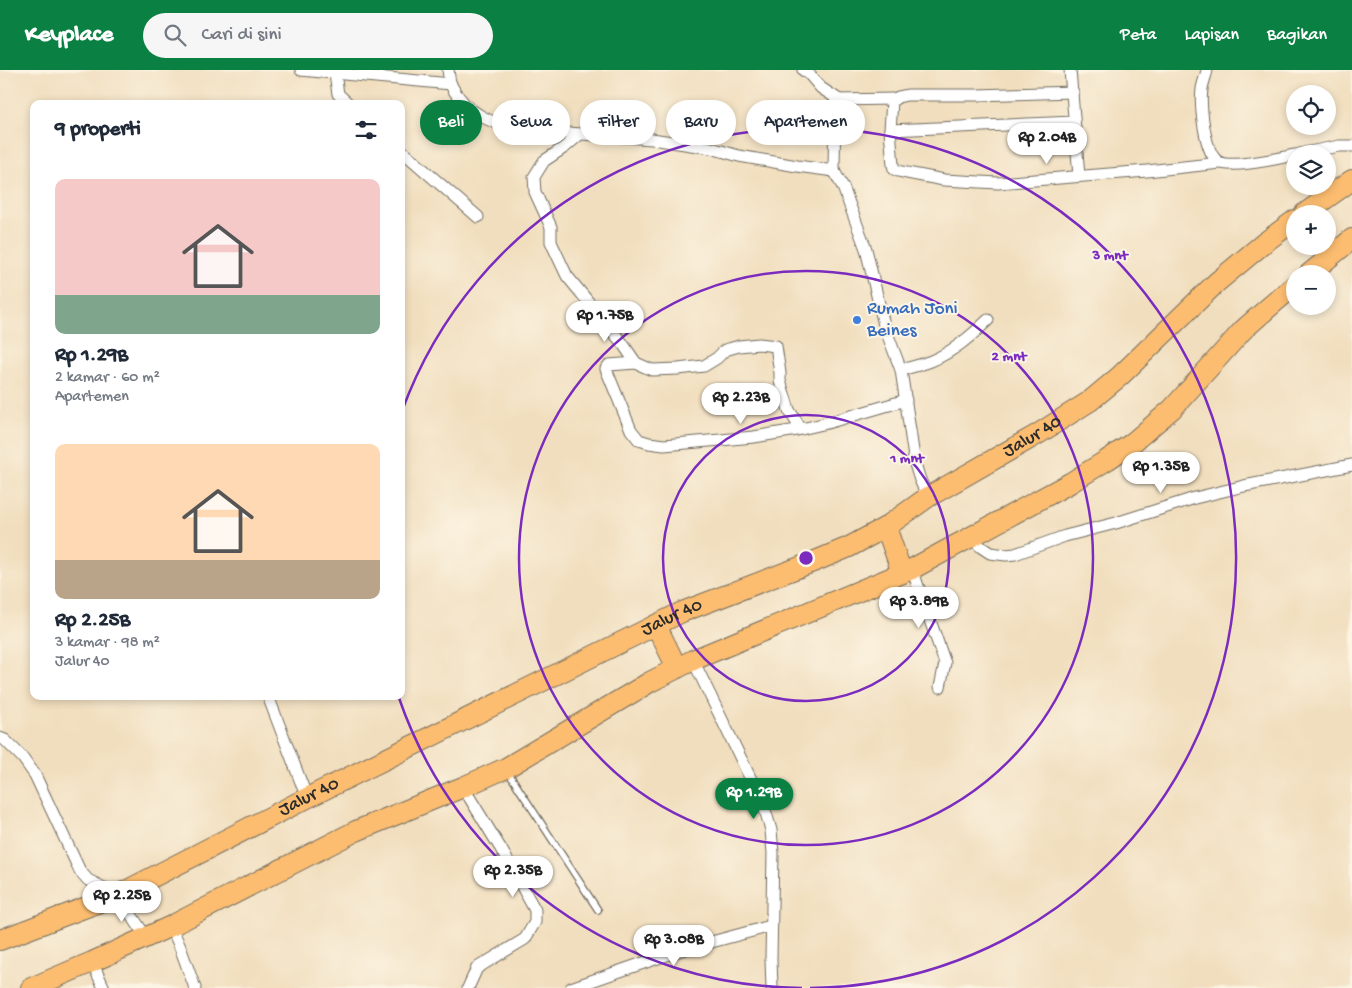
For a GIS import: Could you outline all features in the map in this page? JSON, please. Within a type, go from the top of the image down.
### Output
[{"type":"highway","points":[[1317,205],[1352,180]]},
{"type":"highway","name":"Jalur 40","points":[[0,940],[118,895],[307,798],[682,612],[849,547],[886,527],[928,497],[1038,434],[1090,401],[1120,376],[1217,282],[1286,227]]},
{"type":"highway","points":[[1320,265],[1352,239]]},
{"type":"highway","points":[[31,988],[171,926],[356,832],[506,768],[650,682],[685,664],[907,571],[1070,483],[1131,444],[1172,410],[1243,330],[1286,293]]},
{"type":"highway","points":[[886,527],[907,571]]},
{"type":"highway","points":[[656,625],[685,664]]},
{"type":"street","points":[[302,70],[451,84]]},
{"type":"street","points":[[448,70],[451,84],[467,107],[486,118],[504,126],[525,130],[580,134]]},
{"type":"street","points":[[803,70],[821,88],[838,99],[894,99],[907,96],[1073,92]]},
{"type":"street","points":[[1070,70],[1079,176]]},
{"type":"street","points":[[1207,70],[1202,89],[1205,131],[1211,153],[1220,163]]},
{"type":"street","points":[[335,73],[338,94],[345,100]]},
{"type":"street","points":[[838,99],[835,101],[834,171],[843,187],[866,249],[884,325],[901,370],[915,464],[928,497]]},
{"type":"street","points":[[894,99],[891,105],[890,130],[894,169],[944,180],[988,182],[1079,176],[1220,163],[1255,162],[1286,157]]},
{"type":"street","points":[[890,130],[1074,122]]},
{"type":"street","points":[[580,134],[544,161],[534,177],[535,192],[552,227],[552,242],[567,276],[623,344],[636,363]]},
{"type":"street","points":[[656,140],[711,148],[739,156],[834,171]]},
{"type":"street","points":[[1336,147],[1352,146]]},
{"type":"street","points":[[405,153],[478,217]]},
{"type":"street","points":[[901,370],[931,361],[948,352],[968,338],[988,320]]},
{"type":"street","points":[[801,429],[790,410],[780,381],[776,346],[759,344],[739,346],[725,350],[717,358],[704,366],[652,370],[636,363],[609,365],[606,369],[631,430],[639,440],[664,445],[754,437],[801,429],[906,400]]},
{"type":"street","points":[[971,537],[990,553],[1015,554],[1065,536],[1116,523],[1195,498],[1244,486],[1352,465]]},
{"type":"street","points":[[907,571],[945,663],[940,687]]},
{"type":"street","points":[[685,664],[766,813],[771,830],[772,988]]},
{"type":"street","points":[[270,700],[307,798]]},
{"type":"street","points":[[0,738],[5,740],[24,758],[35,774],[80,871],[88,880],[118,895],[146,937]]},
{"type":"street","points":[[464,787],[535,910],[535,922],[525,939],[477,968],[468,988]]},
{"type":"street","points":[[171,926],[195,988]]},
{"type":"street","points":[[571,988],[678,952],[771,926]]},
{"type":"street","points":[[92,962],[104,988]]},
{"type":"lane","points":[[506,768],[598,910]]},
{"type":"place","name":"Rumah Joni Beines","points":[[857,320]]}]
